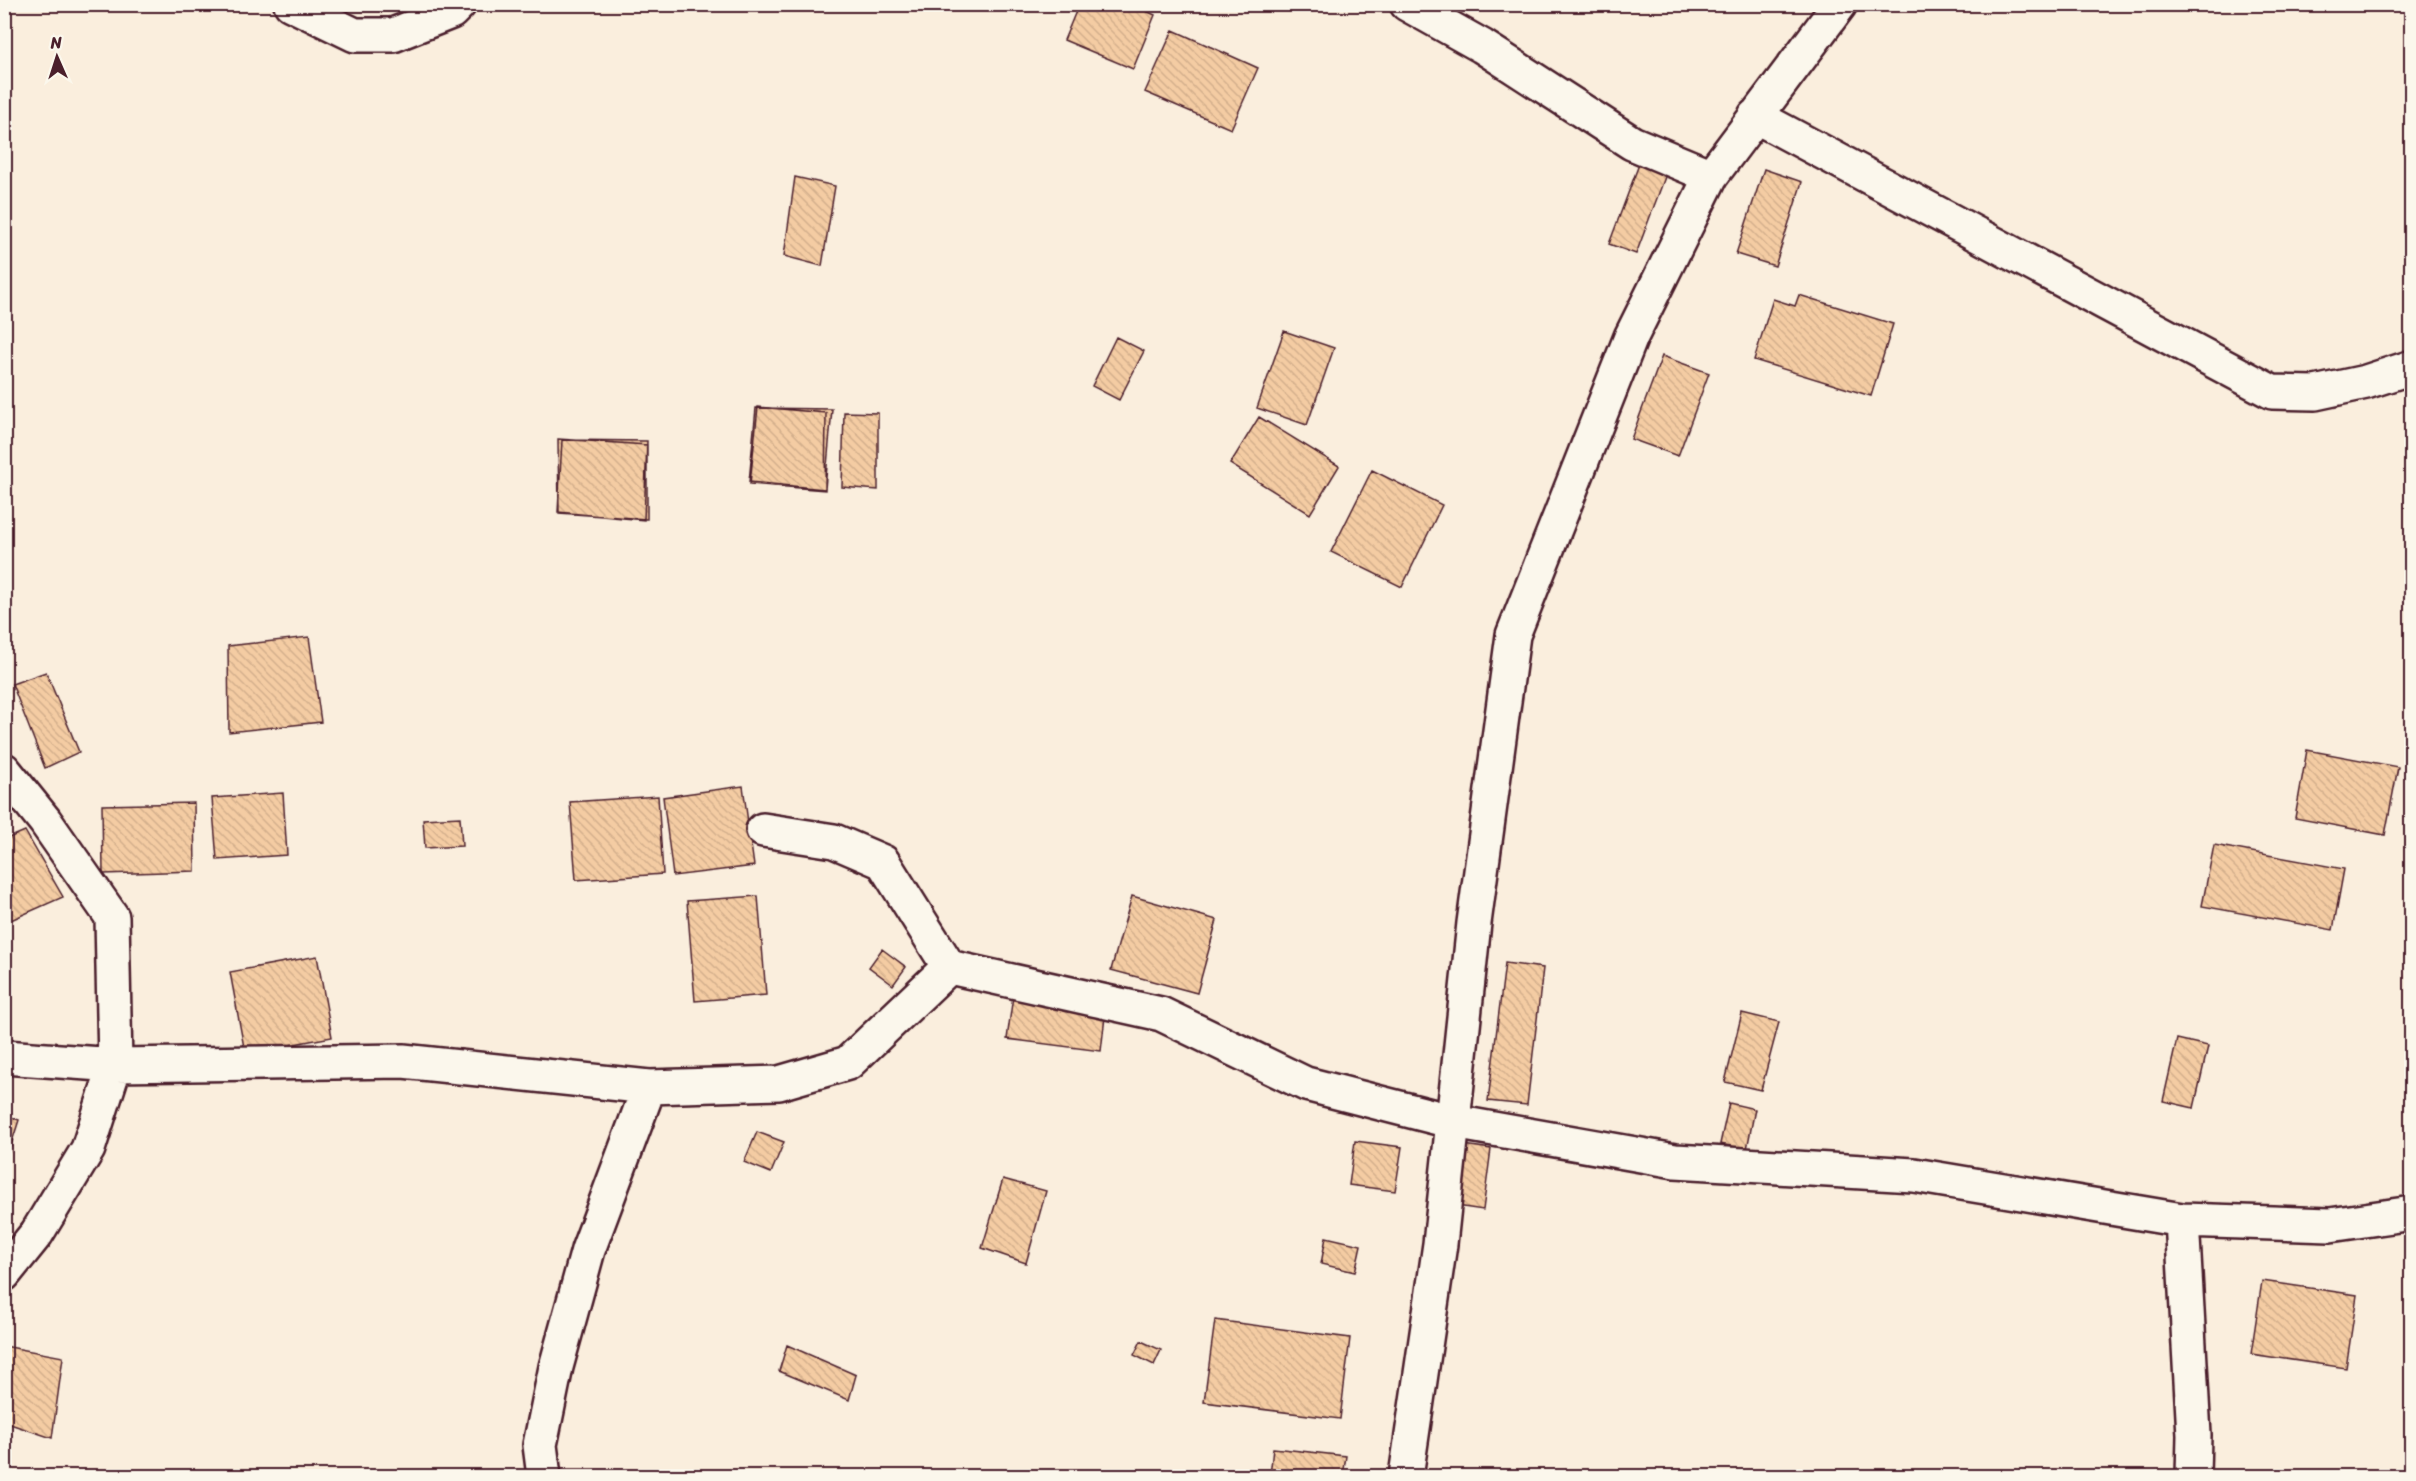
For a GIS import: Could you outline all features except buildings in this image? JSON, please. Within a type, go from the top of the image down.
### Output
[{"type":"street","points":[[291,4],[355,35],[393,36],[451,12],[459,4]]},
{"type":"street","points":[[1407,4],[1482,45],[1632,143],[1711,176]]},
{"type":"street","points":[[1406,1476],[1440,1244],[1474,923],[1513,635],[1631,337],[1711,176],[1840,4]]},
{"type":"street","points":[[1755,116],[2272,392],[2315,393],[2366,382],[2412,367]]},
{"type":"street","points":[[4,770],[45,821],[112,917],[115,1065],[88,1149],[37,1233],[4,1274]]},
{"type":"street","points":[[763,830],[834,840],[883,862],[950,967],[1161,1014],[1306,1084],[1454,1122],[1675,1161],[1914,1175],[2182,1220],[2330,1225],[2412,1213]]},
{"type":"street","points":[[4,1057],[115,1065],[403,1061],[649,1087],[779,1083],[848,1063],[950,967]]},
{"type":"street","points":[[544,1476],[540,1445],[556,1367],[588,1250],[649,1087]]},
{"type":"street","points":[[2182,1220],[2194,1435],[2193,1476]]}]
